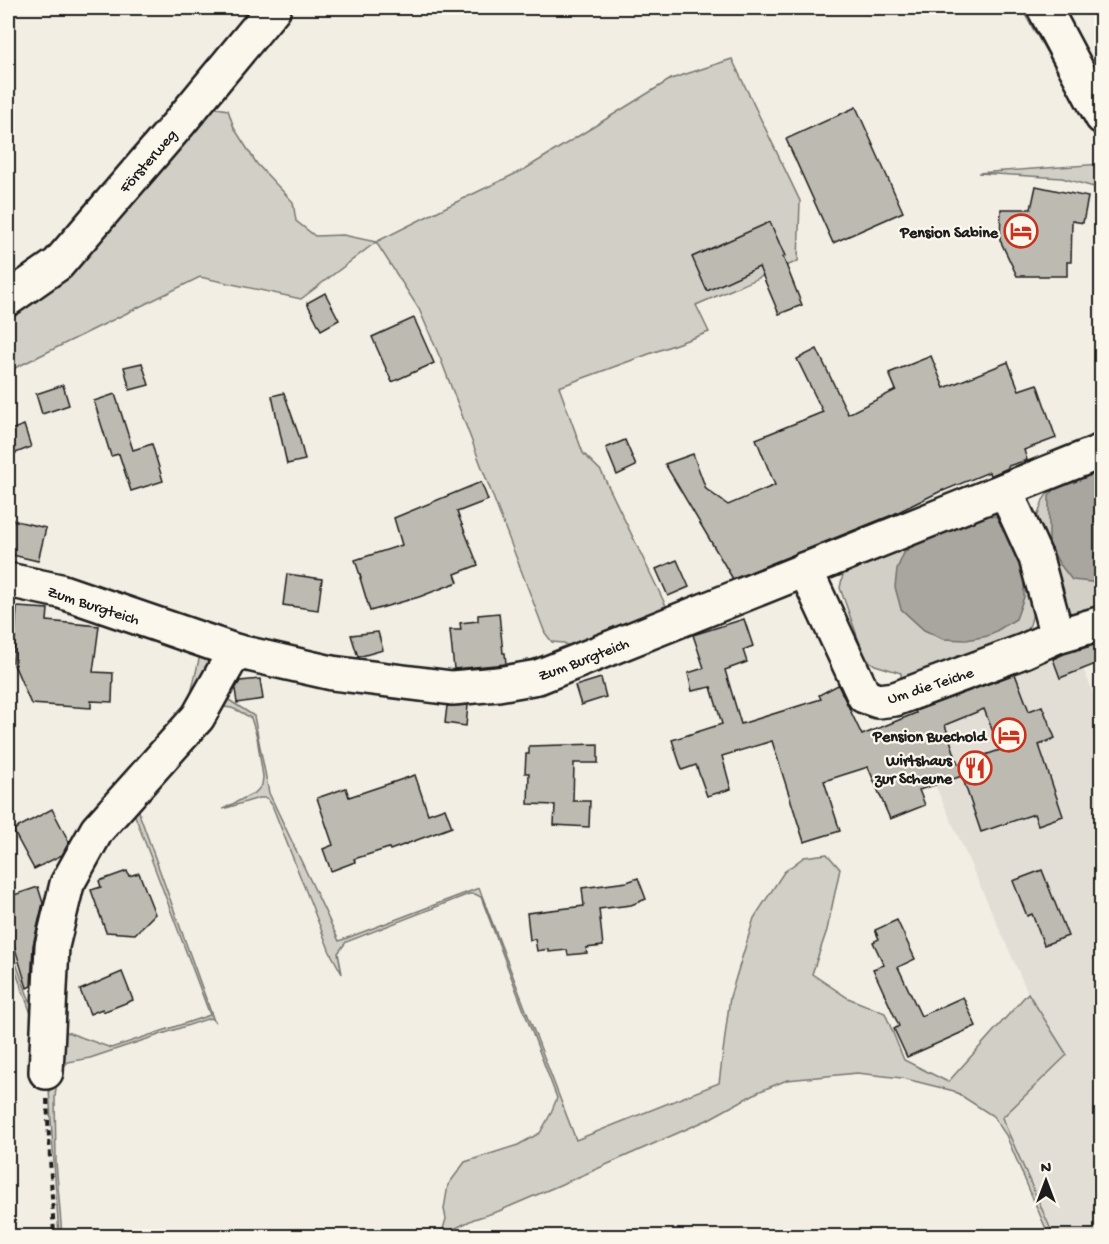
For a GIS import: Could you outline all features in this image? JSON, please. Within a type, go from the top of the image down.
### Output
[{"type":"street","name":"Försterweg","points":[[8,299],[58,264],[274,8]]},
{"type":"street","points":[[1044,8],[1101,117]]},
{"type":"street","name":"Zum Burgteich","points":[[8,580],[60,591],[236,651],[332,673],[452,688],[498,684],[538,677],[1101,451]]},
{"type":"street","points":[[1005,490],[1036,558],[1057,636]]},
{"type":"street","name":"Um die Teiche","points":[[805,569],[864,696],[878,701],[895,699],[1024,651],[1057,636],[1101,623]]},
{"type":"street","points":[[46,1072],[52,946],[67,884],[97,830],[198,717],[236,651]]},
{"type":"path","points":[[46,1072],[54,1236]]},
{"type":"shaded area","points":[[1021,8],[1033,8],[1101,129],[1101,146]]},
{"type":"shaded area","points":[[732,59],[800,201],[798,261],[696,305],[709,332],[559,387],[583,453],[601,471],[667,608],[572,648],[564,643],[552,642],[545,633],[441,360],[419,309],[376,242],[525,169],[671,79]]},
{"type":"shaded area","points":[[205,106],[228,110],[234,128],[257,164],[293,202],[296,221],[315,236],[343,235],[376,242],[301,299],[200,277],[13,369],[8,363],[8,306]]},
{"type":"shaded area","points":[[1101,164],[1101,189],[1062,178],[978,173]]},
{"type":"shaded area","points":[[1101,458],[1101,583],[1072,580],[1059,563],[1049,544],[1049,496],[1063,479]]},
{"type":"shaded area","points":[[1073,469],[1072,579],[1101,583],[1101,611],[1074,614],[1060,608],[1035,542],[1038,515],[1043,500],[1053,486]]},
{"type":"shaded area","points":[[986,504],[1004,511],[1035,605],[1030,625],[1016,643],[926,673],[901,677],[901,673],[875,665],[865,658],[840,588],[843,574],[859,562]]},
{"type":"shaded area","points":[[983,514],[1003,518],[1012,535],[1024,578],[1024,597],[1016,619],[988,636],[966,640],[943,639],[924,630],[901,609],[895,587],[897,569],[904,553],[918,541]]},
{"type":"shaded area","points":[[1073,644],[1101,712],[1101,1236],[1053,1232],[1002,1118],[1066,1055],[1028,993],[903,713]]},
{"type":"shaded area","points":[[200,655],[216,657],[189,702]]},
{"type":"shaded area","points":[[221,695],[254,716],[269,793],[339,941],[479,888],[576,1140],[719,1083],[730,997],[754,918],[784,872],[804,857],[827,854],[840,869],[827,930],[812,974],[848,998],[885,1013],[904,1060],[948,1082],[1028,993],[1067,1055],[1002,1118],[1052,1232],[1082,1236],[1049,1236],[1006,1135],[993,1116],[954,1091],[902,1078],[857,1073],[787,1080],[758,1092],[707,1120],[590,1172],[499,1211],[474,1219],[440,1236],[429,1236],[443,1229],[446,1219],[444,1209],[448,1185],[465,1162],[518,1145],[540,1133],[557,1098],[481,897],[469,894],[346,942],[338,953],[342,974],[330,952],[272,805],[267,798],[259,798],[223,809],[256,792],[262,785],[263,777],[257,737],[251,718],[225,707],[214,709],[138,805],[214,1021],[210,1018],[90,1058],[68,1062],[58,1072],[55,1097],[56,1162],[62,1236],[59,1236],[49,1090],[53,1027],[111,1048],[210,1015],[131,805]]},
{"type":"shaded area","points":[[8,941],[34,1013],[34,1022],[8,950]]},
{"type":"building","points":[[856,107],[903,212],[833,243],[786,139]]},
{"type":"building","points":[[1036,186],[1088,197],[1083,223],[1072,221],[1071,262],[1067,262],[1067,276],[1017,276],[1000,240],[1001,209],[1031,209]]},
{"type":"building","points":[[770,222],[802,305],[779,314],[759,267],[707,291],[692,257]]},
{"type":"building","points":[[325,293],[339,320],[321,330],[307,303]]},
{"type":"building","points":[[414,318],[434,363],[392,382],[372,337]]},
{"type":"building","points":[[817,349],[848,414],[896,390],[889,373],[931,356],[944,388],[1008,362],[1019,390],[1037,384],[1056,438],[1024,450],[1027,460],[1008,466],[990,476],[989,472],[943,490],[892,515],[733,579],[665,464],[693,454],[706,489],[728,505],[775,485],[756,439],[823,412],[797,359]]},
{"type":"building","points":[[142,363],[149,385],[130,390],[124,367]]},
{"type":"building","points":[[63,385],[69,405],[42,414],[36,394]]},
{"type":"building","points":[[284,393],[305,460],[287,464],[272,396]]},
{"type":"building","points":[[115,394],[133,450],[152,444],[163,481],[131,491],[119,454],[111,456],[94,401]]},
{"type":"building","points":[[24,425],[31,447],[8,456],[8,431]]},
{"type":"building","points":[[625,440],[636,466],[617,475],[606,448]]},
{"type":"building","points":[[481,482],[488,500],[457,512],[478,565],[455,574],[458,582],[419,597],[370,611],[355,560],[402,545],[394,518]]},
{"type":"building","points":[[8,519],[46,528],[38,561],[8,554]]},
{"type":"building","points":[[677,560],[689,587],[668,596],[656,569]]},
{"type":"building","points":[[287,574],[322,579],[318,610],[283,605]]},
{"type":"building","points":[[17,607],[48,609],[47,621],[99,626],[93,672],[113,673],[112,702],[91,701],[91,708],[31,704],[13,662]]},
{"type":"building","points":[[499,613],[506,664],[454,669],[450,630],[461,630],[460,623],[478,621],[478,615]]},
{"type":"building","points":[[744,619],[753,646],[743,650],[747,662],[725,670],[741,724],[821,699],[819,695],[838,685],[862,735],[916,713],[915,711],[1015,674],[1029,711],[1042,706],[1055,738],[1039,745],[1063,816],[1038,825],[1034,814],[981,832],[961,773],[962,776],[919,790],[925,805],[890,819],[868,767],[824,781],[840,831],[804,842],[772,741],[722,756],[731,789],[707,796],[696,765],[682,770],[672,740],[722,724],[711,687],[692,691],[688,673],[704,668],[693,635]],"holes":[[[984,709],[1000,750],[958,764],[945,725]]]},
{"type":"building","points":[[378,632],[383,650],[358,657],[351,635]]},
{"type":"building","points":[[1101,643],[1101,662],[1060,678],[1053,659]]},
{"type":"building","points":[[601,678],[606,697],[581,705],[575,686]]},
{"type":"building","points":[[260,679],[263,699],[237,703],[235,689],[240,681]]},
{"type":"building","points":[[468,705],[466,726],[445,723],[447,706]]},
{"type":"building","points":[[598,744],[598,763],[574,763],[573,801],[590,801],[589,827],[554,825],[555,805],[528,804],[529,773],[525,773],[529,746]]},
{"type":"building","points":[[415,775],[428,814],[445,808],[452,827],[390,850],[389,848],[354,859],[355,862],[331,871],[323,849],[333,845],[317,798],[346,788],[349,797]]},
{"type":"building","points":[[52,809],[69,842],[62,855],[34,869],[13,830]]},
{"type":"building","points":[[1042,870],[1068,936],[1044,945],[1032,914],[1027,916],[1013,881]]},
{"type":"building","points":[[127,871],[129,876],[139,873],[155,914],[135,934],[106,932],[91,890],[101,887],[99,881]]},
{"type":"building","points":[[638,878],[646,899],[631,905],[599,909],[603,946],[586,948],[587,953],[568,955],[567,950],[537,951],[535,939],[530,940],[527,913],[584,906],[582,888],[627,882]]},
{"type":"building","points":[[38,887],[43,903],[33,945],[31,986],[27,988],[8,925],[8,897]]},
{"type":"building","points":[[897,920],[915,959],[898,967],[921,1016],[963,997],[976,1026],[907,1057],[894,1029],[899,1026],[873,969],[884,965],[873,942],[879,939],[875,930]]},
{"type":"building","points":[[122,972],[133,1000],[103,1012],[102,1009],[90,1014],[80,990]]},
{"type":"place","name":"Pension Sabine","points":[[1021,231]]},
{"type":"place","name":"Pension Buechold","points":[[1009,735]]},
{"type":"place","name":"Wirtshaus zur Scheune","points":[[975,768]]}]
